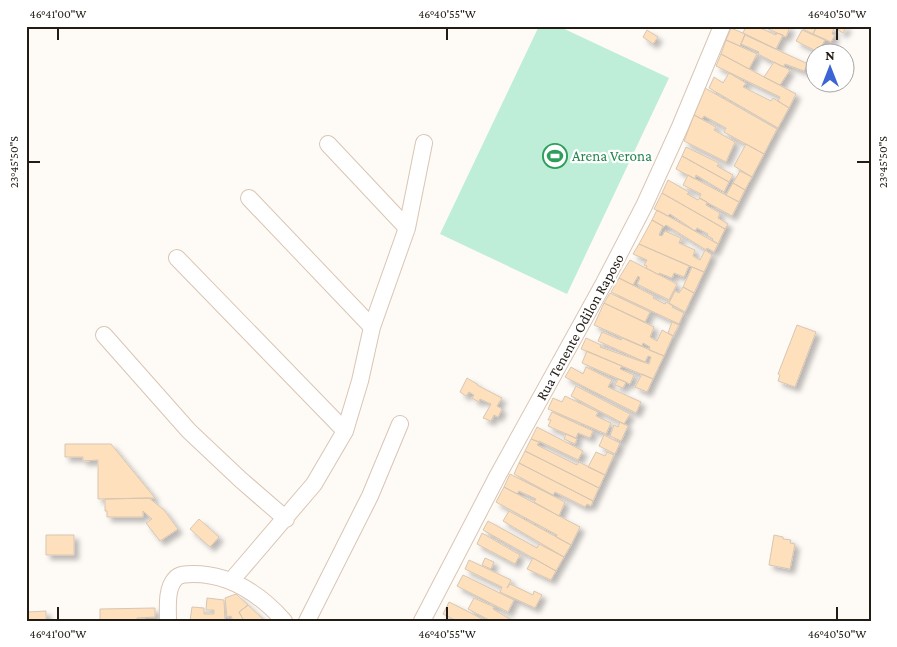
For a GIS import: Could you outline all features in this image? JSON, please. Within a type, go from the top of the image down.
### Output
[{"type":"street","name":"Rua Tenente Odilon Raposo","points":[[422,621],[498,475],[627,240],[666,159],[722,26]]},
{"type":"street","points":[[231,581],[314,484],[345,431],[360,381],[372,327],[407,228],[424,142]]},
{"type":"street","points":[[328,144],[407,228]]},
{"type":"street","points":[[249,198],[372,327]]},
{"type":"street","points":[[177,258],[345,431]]},
{"type":"street","points":[[104,335],[189,430],[241,480],[286,519]]},
{"type":"street","points":[[307,621],[370,496],[400,424]]},
{"type":"street","points":[[168,621],[170,588],[178,576],[186,574],[216,576],[231,581],[269,606],[284,621]]},
{"type":"green space","name":"Arena Verona","points":[[539,26],[558,26],[669,78],[567,294],[440,234]]},
{"type":"building","points":[[746,26],[756,26],[776,35],[777,33],[783,35],[776,49],[743,33]]},
{"type":"building","points":[[762,26],[789,26],[790,27],[786,37]]},
{"type":"building","points":[[797,26],[817,26],[813,34]]},
{"type":"building","points":[[817,26],[830,26],[834,28],[832,34],[835,35],[831,42],[813,34]]},
{"type":"building","points":[[841,26],[847,26],[843,33],[838,30]]},
{"type":"building","points":[[731,28],[745,34],[740,46],[726,40]]},
{"type":"building","points":[[647,30],[658,37],[653,44],[643,37]]},
{"type":"building","points":[[802,30],[825,40],[824,42],[804,42],[804,45],[796,41]]},
{"type":"building","points":[[745,35],[804,62],[804,71],[785,64],[783,67],[758,54],[759,52],[741,44]]},
{"type":"building","points":[[726,40],[757,54],[749,69],[721,54]]},
{"type":"building","points":[[721,54],[796,94],[789,108],[778,101],[780,97],[716,66]]},
{"type":"building","points":[[774,62],[790,70],[780,85],[764,77]]},
{"type":"building","points":[[729,73],[746,83],[743,87],[771,101],[773,98],[789,108],[778,128],[709,88],[714,77],[723,83]]},
{"type":"building","points":[[705,88],[777,129],[764,154],[724,132],[726,128],[704,116],[702,119],[694,115]]},
{"type":"building","points":[[694,115],[716,127],[714,130],[735,142],[726,162],[684,141]]},
{"type":"building","points":[[746,144],[764,154],[752,177],[734,166]]},
{"type":"building","points":[[686,147],[719,163],[717,166],[733,175],[729,182],[682,156]]},
{"type":"building","points":[[682,156],[729,182],[724,192],[696,175],[695,179],[676,169]]},
{"type":"building","points":[[740,171],[752,177],[745,190],[733,183]]},
{"type":"building","points":[[688,175],[739,202],[732,216],[699,198],[701,194],[683,185]]},
{"type":"building","points":[[668,180],[689,192],[687,194],[707,202],[706,205],[720,213],[718,218],[728,224],[725,229],[662,193]]},
{"type":"building","points":[[733,183],[745,190],[739,202],[726,195]]},
{"type":"building","points":[[662,193],[725,229],[718,244],[708,234],[697,228],[695,231],[670,214],[668,216],[654,209]]},
{"type":"building","points":[[657,210],[718,244],[714,252],[707,248],[706,250],[666,225],[664,227],[652,220]]},
{"type":"building","points":[[652,220],[663,226],[659,235],[662,236],[665,231],[681,238],[679,243],[695,250],[693,256],[700,260],[705,250],[712,255],[704,272],[639,244]]},
{"type":"building","points":[[639,244],[689,266],[684,277],[674,273],[672,278],[659,273],[659,275],[646,268],[647,266],[644,265],[647,260],[633,254]]},
{"type":"building","points":[[630,260],[677,284],[669,300],[637,284],[640,278],[638,276],[633,285],[619,278]]},
{"type":"building","points":[[692,267],[704,272],[694,293],[683,287]]},
{"type":"building","points":[[619,278],[684,313],[679,324],[611,292]]},
{"type":"building","points":[[683,287],[694,293],[685,312],[669,303],[675,291],[679,293]]},
{"type":"building","points":[[610,293],[650,312],[645,322],[604,303]]},
{"type":"building","points":[[604,303],[654,327],[650,337],[657,341],[662,330],[673,336],[664,356],[649,350],[650,347],[643,343],[642,346],[594,325]]},
{"type":"building","points":[[672,322],[679,325],[673,336],[668,333]]},
{"type":"building","points":[[797,325],[816,332],[795,387],[778,381],[780,375],[778,374]]},
{"type":"building","points":[[602,332],[621,340],[622,338],[664,356],[653,379],[581,349],[586,338],[601,345],[600,347],[649,364],[651,357],[648,356],[645,362],[598,341]]},
{"type":"building","points":[[587,351],[622,366],[620,369],[634,375],[630,384],[582,363]]},
{"type":"building","points":[[571,367],[583,374],[586,367],[612,380],[608,387],[641,402],[636,413],[565,377]]},
{"type":"building","points":[[642,374],[653,379],[647,392],[635,387]]},
{"type":"building","points":[[467,378],[502,398],[497,406],[502,409],[498,417],[494,415],[491,421],[483,418],[491,404],[480,399],[479,402],[472,398],[474,395],[469,392],[466,396],[460,392]]},
{"type":"building","points":[[618,379],[626,382],[623,388],[615,385]]},
{"type":"building","points":[[576,386],[630,414],[624,424],[571,396]]},
{"type":"building","points":[[565,396],[598,412],[596,416],[611,423],[606,434],[548,409],[553,398],[562,402]]},
{"type":"building","points":[[552,412],[593,431],[590,438],[578,433],[576,438],[548,426],[551,420],[548,420]]},
{"type":"building","points":[[620,422],[628,426],[621,441],[610,436],[614,425],[618,427]]},
{"type":"building","points":[[537,427],[583,451],[578,460],[531,439]]},
{"type":"building","points":[[566,434],[577,439],[575,444],[564,439]]},
{"type":"building","points":[[604,435],[620,443],[615,454],[599,446]]},
{"type":"building","points":[[531,439],[539,442],[537,445],[577,465],[579,462],[605,475],[599,488],[525,451]]},
{"type":"building","points":[[65,444],[111,444],[155,498],[98,499],[98,460],[83,461],[83,457],[65,457]]},
{"type":"building","points":[[525,451],[599,488],[593,501],[519,463]]},
{"type":"building","points":[[596,452],[605,456],[607,452],[614,455],[605,475],[588,467]]},
{"type":"building","points":[[519,463],[593,501],[591,506],[587,504],[585,507],[555,492],[553,495],[514,474]]},
{"type":"building","points":[[510,474],[565,502],[559,516],[534,502],[536,499],[519,491],[517,494],[504,487]]},
{"type":"building","points":[[504,487],[580,527],[571,545],[556,537],[557,535],[496,502]]},
{"type":"building","points":[[149,498],[164,510],[178,529],[160,541],[146,523],[152,519],[143,511],[143,517],[107,517],[105,499]]},
{"type":"building","points":[[509,511],[571,545],[564,557],[503,521]]},
{"type":"building","points":[[199,519],[219,537],[210,547],[190,529]]},
{"type":"building","points":[[488,521],[537,548],[539,544],[564,557],[556,571],[483,530]]},
{"type":"building","points":[[482,533],[520,555],[515,564],[477,544]]},
{"type":"building","points":[[46,535],[74,535],[74,555],[46,555]]},
{"type":"building","points":[[774,535],[791,540],[790,543],[795,544],[790,569],[769,565]]},
{"type":"building","points":[[485,558],[494,562],[491,569],[482,565]]},
{"type":"building","points":[[533,558],[556,571],[551,580],[527,569]]},
{"type":"building","points":[[469,560],[511,580],[507,588],[510,584],[533,595],[534,591],[542,595],[535,608],[500,592],[502,587],[465,569]]},
{"type":"building","points":[[463,575],[514,600],[508,612],[457,586]]},
{"type":"building","points":[[236,594],[248,605],[239,612],[244,621],[233,621],[231,616],[227,617],[225,598]]},
{"type":"building","points":[[207,598],[224,600],[225,621],[190,621],[192,607],[204,608],[204,614],[214,614],[214,610],[206,610]]},
{"type":"building","points":[[474,598],[494,607],[493,609],[510,619],[509,621],[491,621],[468,609]]},
{"type":"building","points":[[449,602],[486,621],[457,621],[443,614]]},
{"type":"building","points":[[248,605],[265,621],[244,621],[239,612]]},
{"type":"building","points":[[155,608],[155,617],[137,618],[137,621],[100,621],[100,609]]},
{"type":"building","points":[[46,611],[46,621],[28,621],[28,612]]},
{"type":"place","name":"Arena Verona","points":[[555,156]]}]
